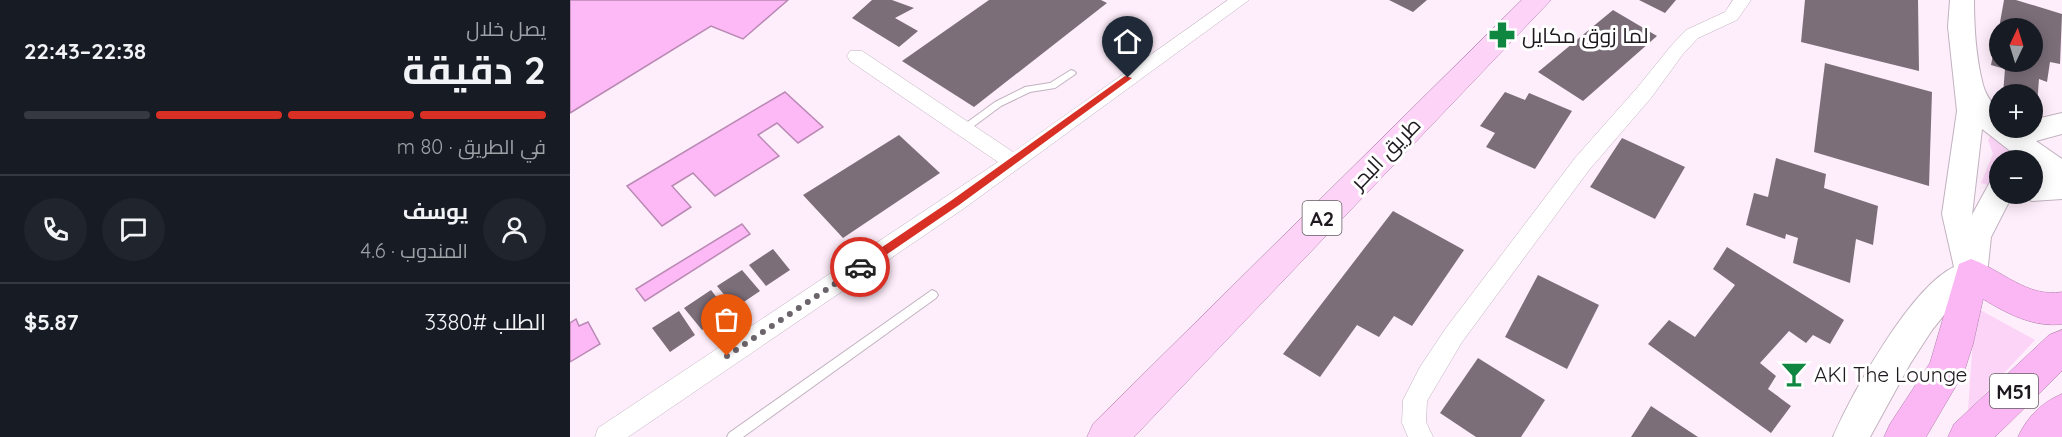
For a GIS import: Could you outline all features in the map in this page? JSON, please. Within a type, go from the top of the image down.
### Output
[{"type":"highway","points":[[1904,437],[1945,372],[1956,344],[1971,274],[2031,306],[2044,310],[2062,308]]},
{"type":"highway","name":"M51","points":[[1968,437],[2062,347]]},
{"type":"highway","name":"M51","points":[[2038,437],[2062,412]]},
{"type":"main road","name":"طريق البحر","points":[[1107,437],[1411,126],[1538,0]]},
{"type":"main road","points":[[1962,0],[1961,27],[1970,86],[1971,111],[1957,214],[1971,274]]},
{"type":"main road","points":[[1970,86],[1980,110],[1989,118]]},
{"type":"main road","points":[[2043,128],[2062,123]]},
{"type":"main road","points":[[2013,138],[2049,164]]},
{"type":"main road","points":[[2043,188],[2062,187]]},
{"type":"main road","points":[[1971,274],[1976,237],[1995,204]]},
{"type":"main road","points":[[1851,437],[1898,353],[1920,320],[1950,284],[1971,274]]},
{"type":"street","points":[[612,436],[1013,162],[1240,0]]},
{"type":"street","points":[[1421,437],[1414,423],[1415,400],[1454,334],[1582,164],[1677,50],[1692,34],[1731,16],[1742,0]]},
{"type":"street","points":[[856,56],[1013,162]]},
{"type":"lane","points":[[963,129],[998,104],[1028,89],[1052,86],[1071,73]]},
{"type":"lane","points":[[733,437],[932,295]]},
{"type":"shaded area","points":[[570,0],[788,0],[743,39],[711,26],[570,113]]},
{"type":"shaded area","points":[[785,92],[823,127],[798,143],[777,123],[758,135],[779,156],[715,196],[693,173],[672,186],[691,207],[662,226],[627,186]]},
{"type":"shaded area","points":[[2002,138],[2015,150],[1992,150],[1988,140]]},
{"type":"shaded area","points":[[1989,164],[1989,185],[1981,183]]},
{"type":"shaded area","points":[[742,224],[750,234],[645,301],[636,289]]},
{"type":"shaded area","points":[[1975,307],[2035,340],[1968,412]]},
{"type":"shaded area","points":[[576,319],[579,326],[588,322],[600,344],[570,362],[570,323]]},
{"type":"building","points":[[872,0],[892,0],[914,8],[895,18],[918,31],[899,47],[852,18]]},
{"type":"building","points":[[989,0],[1101,0],[1107,3],[974,107],[902,61]]},
{"type":"building","points":[[1389,0],[1427,0],[1413,12]]},
{"type":"building","points":[[1639,0],[1676,0],[1665,13]]},
{"type":"building","points":[[1805,0],[1918,0],[1919,71],[1801,42]]},
{"type":"building","points":[[2004,0],[2016,0],[2062,14],[2060,64],[2050,62],[2047,82],[2039,79],[2039,84],[2004,84],[2005,72],[2043,72],[2043,18],[2001,18]]},
{"type":"building","points":[[1613,10],[1657,36],[1583,101],[1538,72]]},
{"type":"building","points":[[1825,63],[1932,92],[1929,186],[1814,152]]},
{"type":"building","points":[[1505,92],[1525,100],[1529,93],[1572,111],[1535,169],[1486,147],[1495,133],[1480,126]]},
{"type":"building","points":[[899,135],[940,173],[843,238],[803,195]]},
{"type":"building","points":[[1622,138],[1685,167],[1655,219],[1590,187]]},
{"type":"building","points":[[1776,158],[1826,174],[1824,188],[1878,206],[1873,245],[1856,239],[1850,283],[1793,263],[1798,238],[1786,234],[1785,239],[1746,225],[1754,193],[1768,197]]},
{"type":"building","points":[[1393,211],[1464,250],[1412,326],[1394,316],[1379,337],[1357,325],[1320,377],[1283,354]]},
{"type":"building","points":[[1727,247],[1844,320],[1830,344],[1813,335],[1806,343],[1789,331],[1760,363],[1776,376],[1768,389],[1791,406],[1771,433],[1648,344],[1669,320],[1695,337],[1735,285],[1713,269]]},
{"type":"building","points":[[773,249],[790,270],[766,286],[749,265]]},
{"type":"building","points":[[742,270],[760,291],[735,308],[717,286]]},
{"type":"building","points":[[1538,275],[1599,305],[1567,369],[1505,337]]},
{"type":"building","points":[[711,290],[728,312],[702,330],[684,308]]},
{"type":"building","points":[[679,311],[695,335],[670,352],[652,328]]},
{"type":"building","points":[[1478,358],[1545,400],[1521,437],[1476,437],[1440,413]]},
{"type":"building","points":[[1651,406],[1698,437],[1631,437]]},
{"type":"way so far","points":[[727,356],[860,267]]},
{"type":"place","name":"لما زوق مكايل","points":[[1502,35]]},
{"type":"place","name":"AKI The Lounge","points":[[1794,374]]},
{"type":"route","points":[[860,267],[956,203],[1128,78]]}]
